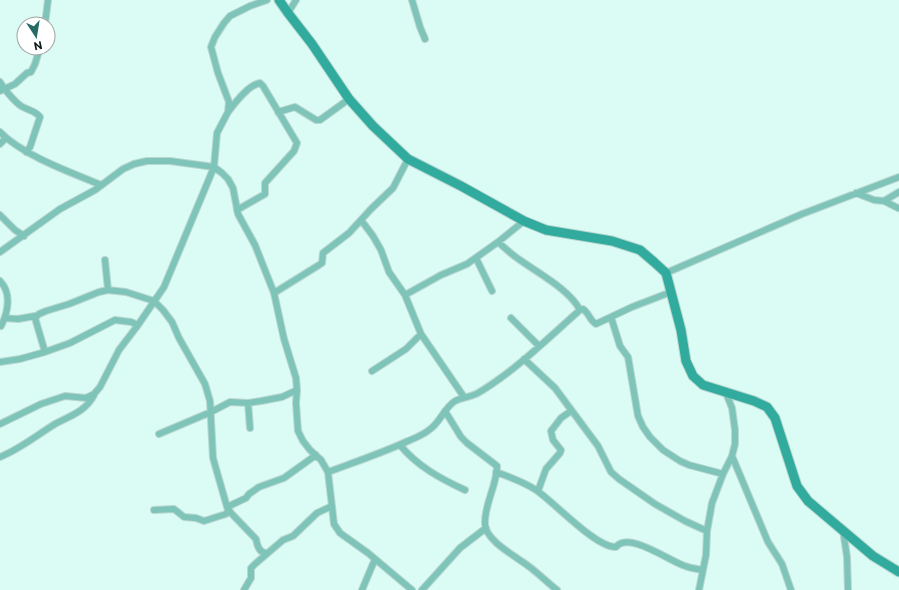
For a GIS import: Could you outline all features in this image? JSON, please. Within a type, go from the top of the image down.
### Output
[{"type":"main road","points":[[279,0],[312,44],[349,99],[373,126],[408,159],[524,221],[546,230],[612,241],[640,250],[666,273],[681,330],[686,362],[693,376],[703,385],[754,400],[767,407],[775,418],[797,486],[808,501],[873,556],[899,572]]},
{"type":"street","points":[[46,16],[48,0]]},
{"type":"street","points":[[228,112],[229,102],[218,73],[211,47],[215,37],[230,16],[250,6],[267,0]]},
{"type":"street","points":[[288,13],[296,0]]},
{"type":"street","points":[[412,0],[420,27],[426,39]]},
{"type":"street","points":[[3,90],[15,84],[22,76],[33,70],[37,56]]},
{"type":"street","points":[[0,82],[3,90],[21,106],[40,117],[30,147],[26,152]]},
{"type":"street","points":[[0,458],[21,448],[55,424],[74,415],[90,401],[119,350],[164,287],[214,167],[216,133],[228,112],[243,94],[260,83],[297,143],[296,147],[265,184],[265,194],[237,210]]},
{"type":"street","points":[[278,112],[295,107],[316,120],[320,120],[349,99]]},
{"type":"street","points":[[0,132],[10,142],[26,152],[101,185]]},
{"type":"street","points":[[0,144],[6,138]]},
{"type":"street","points":[[274,293],[320,266],[322,263],[323,254],[349,233],[393,188],[408,159]]},
{"type":"street","points":[[0,252],[60,209],[94,190],[123,169],[134,164],[147,161],[170,161],[214,167],[222,173],[228,179],[233,188],[237,210],[255,245],[274,293],[284,339],[296,378],[298,431],[303,441],[321,460],[328,472],[334,524],[337,531],[375,559],[411,590]]},
{"type":"street","points":[[666,273],[802,214],[856,193],[898,180]]},
{"type":"street","points":[[884,201],[899,192]]},
{"type":"street","points":[[856,193],[874,200],[884,201],[898,208]]},
{"type":"street","points":[[0,215],[15,230],[24,236]]},
{"type":"street","points":[[361,220],[373,236],[381,250],[389,272],[405,295],[421,334],[464,397]]},
{"type":"street","points":[[405,295],[441,275],[467,264],[524,221]]},
{"type":"street","points":[[498,242],[518,259],[554,284],[576,303],[580,310]]},
{"type":"street","points":[[476,258],[492,291]]},
{"type":"street","points":[[105,260],[108,290]]},
{"type":"street","points":[[0,281],[7,290],[8,304],[5,318],[1,326]]},
{"type":"street","points":[[5,318],[18,319],[35,316],[108,290],[126,292],[154,302],[163,310],[172,322],[179,338],[205,384],[210,401],[213,458],[221,480],[228,508],[256,539],[256,544],[261,551],[266,553]]},
{"type":"street","points":[[328,472],[400,445],[428,431],[437,423],[445,411],[454,402],[464,397],[476,394],[524,359],[580,310],[583,309],[586,311],[596,324],[632,307],[671,292]]},
{"type":"street","points":[[35,316],[44,352]]},
{"type":"street","points":[[611,317],[620,346],[628,357],[638,416],[650,437],[663,450],[680,461],[723,474]]},
{"type":"street","points":[[511,318],[539,346]]},
{"type":"street","points":[[0,362],[20,359],[70,343],[112,321],[123,321],[138,325]]},
{"type":"street","points":[[372,370],[406,349],[421,334]]},
{"type":"street","points":[[524,359],[555,388],[598,446],[611,472],[661,508],[707,531]]},
{"type":"street","points":[[159,434],[211,412],[230,402],[248,403],[282,397],[297,390]]},
{"type":"street","points":[[699,590],[706,555],[707,531],[712,503],[723,474],[732,456],[735,444],[732,408],[726,393]]},
{"type":"street","points":[[0,424],[41,404],[65,396],[86,398],[94,394]]},
{"type":"street","points":[[248,403],[250,428]]},
{"type":"street","points":[[445,411],[461,437],[476,451],[496,464],[497,468],[486,511],[485,524],[488,534],[499,545],[530,567],[557,590]]},
{"type":"street","points":[[538,491],[541,478],[546,469],[561,450],[553,440],[551,431],[561,418],[571,411]]},
{"type":"street","points":[[400,445],[406,453],[427,470],[447,482],[465,490]]},
{"type":"street","points":[[154,510],[174,509],[184,517],[196,518],[204,521],[226,514],[228,508],[246,498],[248,494],[259,487],[284,478],[316,455]]},
{"type":"street","points":[[732,456],[768,542],[782,564],[791,590]]},
{"type":"street","points":[[496,472],[518,480],[538,491],[587,533],[608,546],[616,547],[619,543],[629,541],[646,547],[685,566],[703,570]]},
{"type":"street","points":[[246,590],[251,578],[251,568],[266,553],[283,540],[293,536],[317,513],[332,506]]},
{"type":"street","points":[[422,590],[460,548],[486,528]]},
{"type":"street","points":[[843,530],[847,557],[848,590]]},
{"type":"street","points":[[362,590],[375,559]]}]
